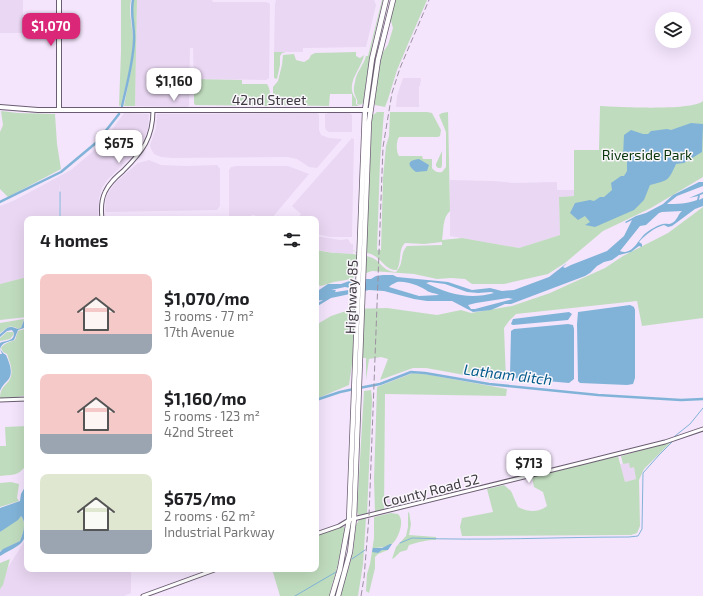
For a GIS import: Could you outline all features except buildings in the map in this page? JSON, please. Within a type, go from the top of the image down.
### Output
[{"type":"highway","name":"Highway 85","points":[[338,596],[348,558],[354,519],[356,383],[361,253],[368,146],[368,110],[372,59],[386,0]]},
{"type":"highway","name":"Highway 85","points":[[368,110],[381,43],[393,0]]},
{"type":"highway","name":"Highway 85","points":[[332,596],[342,563],[349,520],[356,394]]},
{"type":"main road","points":[[59,0],[59,110]]},
{"type":"main road","name":"42nd Street","points":[[0,107],[21,110],[368,110]]},
{"type":"street","points":[[102,216],[104,193],[114,179],[139,154],[146,144],[152,127],[153,110]]},
{"type":"street","points":[[0,400],[24,399]]},
{"type":"street","name":"County Road 52","points":[[319,533],[349,520],[640,448],[703,430]]},
{"type":"street","points":[[143,596],[209,572]]},
{"type":"shaded area","points":[[0,0],[23,0],[23,33],[0,33]]},
{"type":"shaded area","points":[[137,0],[212,0],[213,2],[269,3],[269,78],[266,80],[194,79],[193,48],[190,48],[189,106],[135,106]]},
{"type":"shaded area","points":[[276,0],[374,0],[376,5],[366,47],[303,48],[303,52],[274,52]]},
{"type":"shaded area","points":[[403,78],[421,78],[419,86],[419,107],[396,107],[397,96]]},
{"type":"shaded area","points":[[124,113],[149,115],[148,129],[138,150],[107,180],[102,188],[99,198],[98,216],[61,216],[59,182],[59,216],[24,216],[24,278],[0,284],[0,206],[13,201],[71,170],[105,139]]},
{"type":"shaded area","points":[[317,113],[319,115],[319,130],[321,135],[329,138],[342,139],[317,168],[309,167],[297,159],[287,157],[161,157],[154,154],[150,145],[156,128],[157,114]]},
{"type":"shaded area","points":[[350,113],[352,115],[352,132],[329,132],[326,130],[325,114]]},
{"type":"shaded area","points":[[352,138],[354,139],[352,237],[330,237],[319,235],[319,216],[299,216],[301,214],[292,206]]},
{"type":"shaded area","points":[[149,160],[161,165],[217,165],[220,169],[220,206],[217,210],[105,211],[106,197],[116,182],[138,163]]},
{"type":"shaded area","points":[[288,166],[309,174],[274,216],[229,216],[229,170],[231,167]]},
{"type":"shaded area","points":[[450,180],[514,183],[557,182],[557,190],[574,190],[574,196],[559,197],[560,235],[519,248],[450,236]]},
{"type":"shaded area","points":[[319,236],[340,240],[348,239],[351,244],[353,244],[353,254],[319,250]]},
{"type":"shaded area","points":[[629,463],[634,467],[636,479],[625,482],[620,464]]},
{"type":"shaded area","points":[[384,497],[398,498],[404,503],[384,507]]},
{"type":"shaded area","points":[[24,542],[24,572],[131,572],[131,593],[124,596],[0,596],[0,589],[7,569]]},
{"type":"green space","points":[[121,0],[131,0],[130,10],[133,40],[129,73],[121,105],[119,106],[121,51]]},
{"type":"green space","points":[[133,0],[137,0],[135,106],[124,106],[132,66],[135,41],[132,10]]},
{"type":"green space","points":[[382,0],[372,45],[363,103],[360,105],[357,104],[354,87],[358,72],[366,56],[368,56]]},
{"type":"green space","points":[[396,0],[427,0],[397,70],[385,107],[375,105],[374,101],[381,59],[383,52],[388,45],[393,28],[390,17]]},
{"type":"green space","points":[[274,52],[286,52],[282,53],[280,56],[277,79],[274,78]]},
{"type":"green space","points":[[356,52],[356,56],[360,58],[364,55],[352,82],[356,104],[359,106],[352,106],[352,94],[330,94],[329,106],[275,105],[273,103],[273,87],[278,81],[283,55],[294,54],[296,60],[304,62],[315,53]]},
{"type":"green space","points":[[194,79],[242,80],[242,84],[267,84],[270,92],[270,98],[267,106],[195,105]]},
{"type":"green space","name":"Riverside Park","points":[[703,101],[703,177],[651,208],[603,231],[565,263],[548,274],[504,284],[472,284],[465,279],[437,279],[414,274],[372,271],[346,280],[319,286],[319,251],[374,258],[387,270],[396,272],[399,268],[403,252],[407,246],[442,245],[442,242],[424,244],[405,243],[397,270],[390,269],[371,254],[355,252],[366,252],[372,120],[373,115],[377,112],[384,112],[380,162],[377,250],[381,250],[383,178],[386,146],[389,136],[390,112],[432,113],[441,130],[440,136],[399,137],[397,141],[397,149],[399,156],[422,156],[423,159],[432,159],[432,168],[435,171],[442,172],[446,167],[446,132],[439,115],[448,112],[450,211],[444,221],[442,240],[462,238],[519,248],[560,235],[559,197],[574,196],[574,150],[599,150],[600,106],[670,107],[696,104]]},
{"type":"green space","points":[[1,111],[55,114],[57,144],[61,169],[8,197],[0,189],[0,132],[3,125]]},
{"type":"green space","points":[[442,151],[442,165],[441,168],[438,168],[436,164]]},
{"type":"green space","points":[[703,207],[703,318],[642,326],[637,301],[516,314],[504,328],[506,380],[492,380],[426,368],[413,368],[380,380],[388,359],[381,357],[369,359],[366,380],[366,358],[353,357],[349,385],[319,398],[319,323],[331,316],[352,309],[387,308],[437,315],[461,310],[471,313],[512,306],[550,293],[605,268],[623,256],[668,233]]},
{"type":"green space","points":[[24,278],[24,317],[0,320],[0,284]]},
{"type":"green space","points":[[24,319],[21,328],[18,329],[15,327],[10,327],[6,328],[0,333],[0,323]]},
{"type":"green space","points":[[24,329],[24,396],[13,398],[0,398],[1,390],[10,379],[12,370],[7,354],[3,352],[1,348],[5,344],[15,340],[18,331]]},
{"type":"green space","points":[[7,332],[13,332],[14,334],[10,339],[0,341],[0,338]]},
{"type":"green space","points":[[413,373],[507,389],[506,396],[385,394],[384,510],[375,513],[374,479],[377,387]]},
{"type":"green space","points":[[371,390],[372,399],[367,514],[358,515],[364,391]]},
{"type":"green space","points":[[24,426],[24,468],[20,472],[12,475],[0,476],[0,446],[6,446],[5,427]]},
{"type":"green space","points":[[671,442],[644,469],[639,480],[640,526],[637,533],[631,535],[462,536],[460,527],[462,518],[493,512],[487,489],[504,485],[511,491],[518,507],[529,511],[537,511],[547,506],[543,492],[534,487],[532,477],[618,456],[625,482],[636,479],[634,467],[630,468],[629,463],[623,464],[621,456]]},
{"type":"green space","points":[[11,482],[19,484],[17,498],[19,501],[0,507],[0,483]]},
{"type":"green space","points":[[409,512],[411,524],[409,535],[436,537],[436,540],[422,541],[409,545],[407,550],[400,552],[392,559],[396,547],[406,536]]},
{"type":"green space","points":[[391,513],[398,514],[400,517],[400,529],[397,538],[392,544],[373,548],[376,553],[382,550],[388,550],[378,554],[375,557],[375,568],[369,593],[366,591],[367,574],[374,538],[374,517]]},
{"type":"green space","points":[[21,516],[24,525],[20,541],[0,551],[0,532]]},
{"type":"green space","points":[[366,518],[363,564],[358,596],[340,596],[353,553],[356,525],[359,520]]},
{"type":"green space","points":[[342,526],[345,530],[329,596],[280,596],[273,572],[319,572],[319,535]]},
{"type":"green space","points":[[10,559],[3,585],[0,589],[0,563]]},
{"type":"water","points":[[691,123],[703,124],[702,152],[684,163],[676,164],[667,179],[650,185],[644,200],[634,210],[595,227],[585,225],[590,222],[585,216],[578,220],[570,213],[575,203],[590,200],[594,201],[600,197],[604,197],[612,190],[611,183],[621,176],[624,176],[627,171],[627,156],[623,156],[624,135],[631,130],[648,134],[651,131],[671,130]]},
{"type":"water","points":[[419,159],[429,165],[427,171],[416,172],[411,167],[410,163],[412,160]]},
{"type":"water","points":[[699,182],[703,182],[703,186],[677,196],[667,204],[682,204],[697,200],[698,196],[689,198],[703,192],[703,194],[700,195],[699,200],[703,198],[703,206],[695,209],[672,226],[668,227],[664,225],[644,236],[639,242],[642,244],[642,247],[639,246],[631,252],[619,255],[612,260],[604,262],[585,276],[491,310],[473,312],[452,301],[427,301],[384,291],[369,290],[331,298],[319,305],[319,302],[323,300],[319,301],[319,290],[328,284],[341,284],[355,279],[371,279],[376,276],[383,275],[448,282],[472,290],[490,288],[502,291],[514,290],[549,277],[567,263],[563,267],[565,268],[607,251],[624,236],[632,220],[626,223],[625,222],[663,204],[673,195]],"holes":[[[682,211],[674,222],[654,227],[643,236],[632,249],[625,252],[620,251],[640,226],[646,225],[659,213]],[[397,282],[419,286],[429,292],[439,295],[419,296],[389,287]],[[430,282],[445,284],[467,292],[494,293],[476,296],[459,295],[426,283]],[[345,287],[355,289],[335,292],[336,290],[331,290]],[[508,298],[513,299],[475,309],[471,309],[468,305]]]},
{"type":"water","points":[[630,305],[634,307],[635,310],[635,378],[633,384],[580,383],[578,381],[578,312]]},
{"type":"water","points":[[569,312],[572,314],[568,320],[511,324],[513,319]]},
{"type":"water","points":[[24,320],[24,328],[18,330],[14,340],[7,342],[0,349],[0,343],[13,338],[14,333],[12,330],[7,331],[0,337],[0,334],[9,327],[18,329],[21,328]]},
{"type":"water","points":[[568,324],[573,325],[574,329],[574,379],[569,383],[513,378],[510,375],[511,331],[514,329]]},
{"type":"water","points":[[0,349],[6,355],[10,364],[11,374],[0,391],[0,354],[2,354]]},
{"type":"water","points":[[24,489],[24,522],[21,516],[18,520],[0,532],[0,508],[20,501]]},
{"type":"water","points":[[24,525],[24,539],[22,542],[0,556],[0,552],[3,549],[20,541]]},
{"type":"water","points":[[392,544],[388,550],[382,550],[378,553],[372,552],[373,548],[382,548]]},
{"type":"waterway","points":[[122,106],[130,74],[133,49],[133,0]]},
{"type":"waterway","points":[[0,202],[61,172],[97,142],[119,114]]},
{"type":"waterway","points":[[60,192],[60,216]]},
{"type":"waterway","name":"Latham ditch","points":[[359,388],[380,384],[411,372],[489,384],[598,395],[681,400],[703,399]]},
{"type":"waterway","name":"Latham ditch","points":[[319,399],[354,389]]},
{"type":"waterway","points":[[675,436],[690,424],[703,408]]},
{"type":"waterway","points":[[400,543],[412,538],[494,539],[638,536],[642,529],[643,473],[672,442]]},
{"type":"waterway","points":[[352,559],[365,550]]},
{"type":"waterway","points":[[295,596],[336,572]]},
{"type":"railway","points":[[361,596],[369,516],[383,147],[392,93],[400,68],[429,0]]}]
